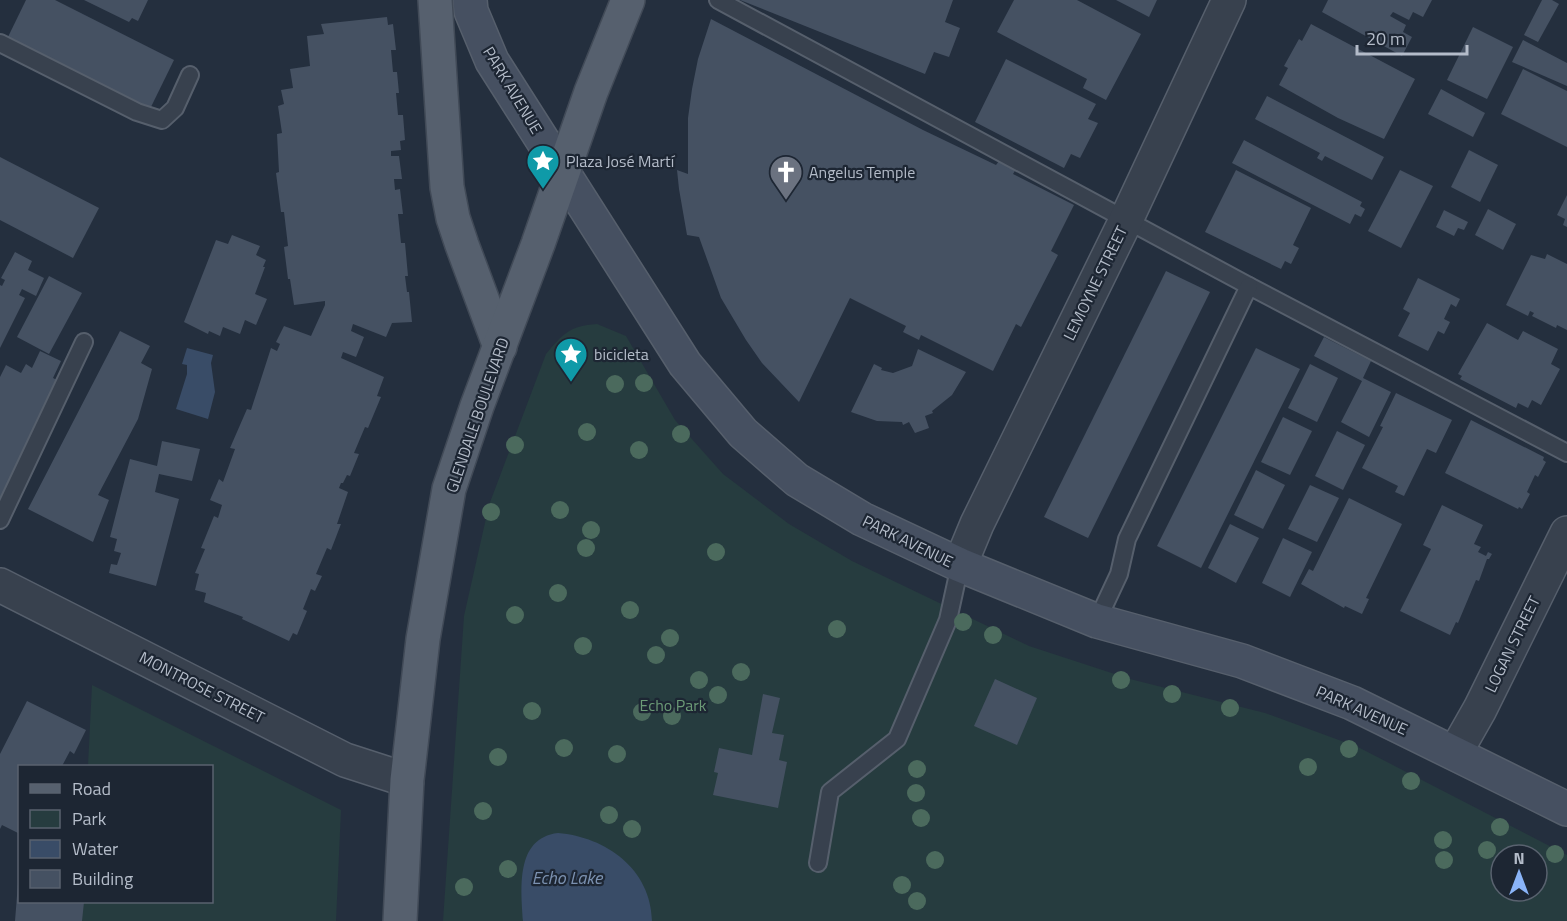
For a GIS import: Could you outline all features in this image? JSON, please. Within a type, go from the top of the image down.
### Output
[{"type":"main road","points":[[435,0],[447,187],[453,219],[500,347]]},
{"type":"main road","name":"GLENDALE BOULEVARD","points":[[400,921],[407,780],[423,639],[449,489],[477,405],[538,244],[562,171],[628,0]]},
{"type":"street","name":"PARK AVENUE","points":[[470,0],[471,11],[492,61],[685,364],[743,433],[798,480],[862,519],[960,565],[1097,621],[1242,661],[1352,703],[1567,809]]},
{"type":"street","name":"LEMOYNE STREET","points":[[960,565],[977,524],[1126,220],[1229,0]]},
{"type":"street","name":"LOGAN STREET","points":[[1455,753],[1480,709],[1567,533]]},
{"type":"street","name":"MONTROSE STREET","points":[[0,585],[345,760],[407,780]]},
{"type":"lane","points":[[718,0],[1249,286],[1567,453]]},
{"type":"lane","points":[[0,43],[137,112],[162,120],[175,108],[190,75]]},
{"type":"lane","points":[[1097,621],[1119,574],[1127,539],[1249,286]]},
{"type":"lane","points":[[0,520],[84,342]]},
{"type":"lane","points":[[818,863],[830,792],[897,739],[948,620],[960,565]]},
{"type":"green space","name":"Echo Park","points":[[597,324],[626,336],[675,420],[723,474],[789,524],[852,561],[1029,646],[1130,679],[1265,713],[1358,747],[1544,843],[1489,843],[1489,903],[1549,903],[1549,846],[1567,855],[1567,921],[443,921],[464,616],[489,505],[546,354],[567,332]]},
{"type":"green space","points":[[92,685],[341,810],[336,921],[79,921],[81,903],[213,903],[213,765],[88,765]]},
{"type":"water","points":[[187,348],[213,355],[211,363],[215,392],[208,419],[176,409],[187,374],[187,365],[182,364]]},
{"type":"water","name":"Echo Lake","points":[[558,833],[593,841],[623,859],[644,886],[650,902],[652,921],[523,921],[522,880],[528,855],[534,844],[544,837]]},
{"type":"building","points":[[26,0],[55,0],[174,60],[149,111],[7,39]]},
{"type":"building","points":[[84,0],[148,0],[138,21],[132,18],[129,22]]},
{"type":"building","points":[[740,0],[953,0],[945,22],[960,28],[949,57],[934,52],[925,74]]},
{"type":"building","points":[[1014,0],[1077,0],[1141,34],[1106,100],[1083,88],[1087,79],[997,32]]},
{"type":"building","points":[[1116,0],[1157,0],[1149,17]]},
{"type":"building","points":[[1328,0],[1432,0],[1423,17],[1413,12],[1409,20],[1393,12],[1390,16],[1406,25],[1403,32],[1412,37],[1402,56],[1322,12]]},
{"type":"building","points":[[1542,0],[1552,0],[1559,4],[1538,42],[1524,35]]},
{"type":"building","points":[[387,17],[388,25],[393,24],[396,50],[391,50],[393,72],[397,72],[398,115],[403,115],[405,140],[400,141],[401,150],[391,151],[391,156],[399,156],[402,179],[394,179],[395,190],[400,189],[403,214],[398,214],[401,243],[405,243],[408,276],[405,276],[412,322],[392,323],[386,337],[353,324],[351,331],[364,337],[356,357],[343,352],[341,358],[384,377],[377,396],[381,397],[354,453],[359,454],[350,476],[347,475],[339,488],[348,492],[337,524],[341,524],[331,550],[327,548],[316,574],[322,576],[315,591],[311,589],[303,609],[307,611],[297,635],[293,633],[289,641],[242,619],[243,617],[204,602],[206,593],[195,590],[199,574],[195,573],[205,549],[201,548],[214,516],[218,518],[222,505],[210,500],[219,479],[223,482],[235,449],[230,448],[247,409],[251,410],[271,348],[277,351],[280,344],[276,342],[284,326],[311,336],[325,305],[325,301],[294,305],[290,279],[288,279],[284,247],[288,246],[276,173],[279,172],[277,134],[282,133],[278,106],[284,104],[281,90],[293,88],[290,69],[310,66],[307,36],[324,34],[321,24]]},
{"type":"building","name":"Angelus Temple","points":[[711,19],[923,130],[996,165],[999,161],[1016,169],[1013,174],[1074,205],[1051,251],[1058,255],[1021,327],[1016,324],[993,371],[921,335],[919,340],[903,332],[906,326],[850,298],[799,402],[762,363],[721,298],[699,237],[687,235],[679,189],[677,170],[688,174],[688,118],[692,89],[698,59]]},
{"type":"building","points":[[1311,24],[1415,79],[1384,139],[1338,118],[1279,85],[1288,68],[1284,66],[1299,39],[1302,41]]},
{"type":"building","points":[[1473,27],[1513,47],[1487,99],[1447,80]]},
{"type":"building","points":[[1523,40],[1567,63],[1567,86],[1512,62]]},
{"type":"building","points":[[1006,59],[1096,104],[1088,119],[1098,123],[1080,158],[1071,154],[1064,168],[975,122]]},
{"type":"building","points":[[1523,69],[1567,91],[1567,147],[1501,114]]},
{"type":"building","points":[[1441,89],[1485,113],[1473,137],[1428,114]]},
{"type":"building","points":[[1267,96],[1384,157],[1372,180],[1325,156],[1322,161],[1317,158],[1320,153],[1255,119]]},
{"type":"building","points":[[1244,140],[1362,202],[1360,206],[1365,209],[1361,217],[1355,214],[1350,224],[1232,163]]},
{"type":"building","points":[[1469,150],[1498,165],[1480,202],[1451,187]]},
{"type":"building","points":[[0,157],[99,208],[73,258],[0,220]]},
{"type":"building","points":[[1236,170],[1311,208],[1293,245],[1299,248],[1291,264],[1285,261],[1281,269],[1205,232]]},
{"type":"building","points":[[1400,170],[1433,186],[1401,248],[1368,231]]},
{"type":"building","points":[[1567,195],[1567,227],[1563,225],[1565,219],[1557,215]]},
{"type":"building","points":[[1488,209],[1516,224],[1503,250],[1475,235]]},
{"type":"building","points":[[1444,210],[1468,222],[1464,230],[1458,228],[1454,236],[1436,227]]},
{"type":"building","points":[[232,235],[260,246],[256,255],[266,260],[255,294],[267,299],[256,325],[245,320],[240,334],[223,327],[220,336],[209,331],[208,334],[184,322],[216,240],[228,244]]},
{"type":"building","points":[[15,252],[32,261],[28,270],[44,278],[36,296],[22,289],[19,295],[25,298],[0,348],[0,285],[2,286],[5,280],[1,278]]},
{"type":"building","points":[[1547,254],[1567,264],[1567,330],[1557,325],[1556,328],[1532,316],[1534,313],[1530,311],[1528,316],[1506,305],[1531,255],[1545,259]]},
{"type":"building","points":[[1166,271],[1210,292],[1088,538],[1044,517]]},
{"type":"building","points":[[49,276],[82,293],[49,354],[17,337]]},
{"type":"building","points":[[1418,278],[1460,299],[1456,307],[1451,304],[1444,319],[1450,322],[1444,334],[1438,331],[1428,351],[1398,336],[1410,313],[1403,309]]},
{"type":"building","points":[[1487,323],[1518,340],[1523,331],[1558,349],[1551,364],[1560,369],[1541,405],[1532,400],[1528,408],[1518,403],[1516,408],[1460,379],[1462,376],[1458,374]]},
{"type":"building","points":[[120,331],[150,346],[141,363],[152,369],[138,419],[98,495],[109,500],[93,542],[28,509]]},
{"type":"building","points":[[1324,337],[1371,361],[1363,378],[1391,392],[1369,437],[1341,422],[1362,381],[1314,356]]},
{"type":"building","points":[[1256,348],[1300,369],[1201,568],[1157,546]]},
{"type":"building","points":[[918,349],[966,372],[952,395],[932,411],[933,413],[925,416],[929,428],[915,433],[909,422],[903,425],[902,422],[877,421],[851,412],[874,364],[882,368],[881,370],[893,373],[912,366]]},
{"type":"building","points":[[40,351],[61,361],[53,378],[59,381],[12,487],[7,484],[0,499],[0,377],[6,365],[21,373],[26,364],[32,368]]},
{"type":"building","points":[[1310,364],[1338,378],[1317,422],[1288,408]]},
{"type":"building","points":[[1396,393],[1452,420],[1436,453],[1427,449],[1404,496],[1395,492],[1398,486],[1362,468],[1383,427],[1380,426]]},
{"type":"building","points":[[1283,417],[1312,431],[1290,475],[1261,462]]},
{"type":"building","points":[[1471,420],[1544,457],[1543,460],[1546,462],[1538,477],[1535,475],[1527,492],[1530,494],[1522,509],[1445,473]]},
{"type":"building","points":[[1337,431],[1365,445],[1343,490],[1315,476]]},
{"type":"building","points":[[162,441],[200,449],[192,481],[159,474],[155,492],[179,499],[156,586],[109,573],[111,564],[117,565],[121,553],[114,551],[117,539],[110,537],[130,459],[157,466]]},
{"type":"building","points":[[1256,470],[1285,485],[1263,529],[1234,515]]},
{"type":"building","points":[[1310,485],[1339,498],[1317,542],[1288,529]]},
{"type":"building","points":[[1349,498],[1402,524],[1366,598],[1369,599],[1362,614],[1345,606],[1344,608],[1301,584],[1309,569],[1313,571]]},
{"type":"building","points":[[1442,505],[1483,525],[1474,544],[1481,547],[1478,552],[1486,556],[1488,552],[1492,554],[1487,559],[1479,581],[1476,580],[1458,623],[1456,622],[1450,635],[1400,611],[1431,549],[1423,545]]},
{"type":"building","points":[[1230,524],[1259,538],[1236,583],[1208,568]]},
{"type":"building","points":[[1283,538],[1312,552],[1290,597],[1262,583]]},
{"type":"building","points":[[995,679],[1037,698],[1017,745],[974,726]]},
{"type":"building","points":[[763,694],[780,698],[772,733],[784,735],[779,760],[787,762],[778,808],[713,795],[718,773],[714,772],[719,748],[752,755]]},
{"type":"building","points":[[27,701],[86,730],[74,754],[70,751],[63,765],[18,765],[18,833],[2,825],[0,829],[0,754]]},
{"type":"building","points":[[18,883],[18,903],[84,903],[82,921],[15,921]]},
{"type":"place","name":"Plaza José Martí","points":[[543,190]]},
{"type":"place","name":"Angelus Temple","points":[[786,201]]},
{"type":"place","name":"bicicleta","points":[[571,383]]}]
